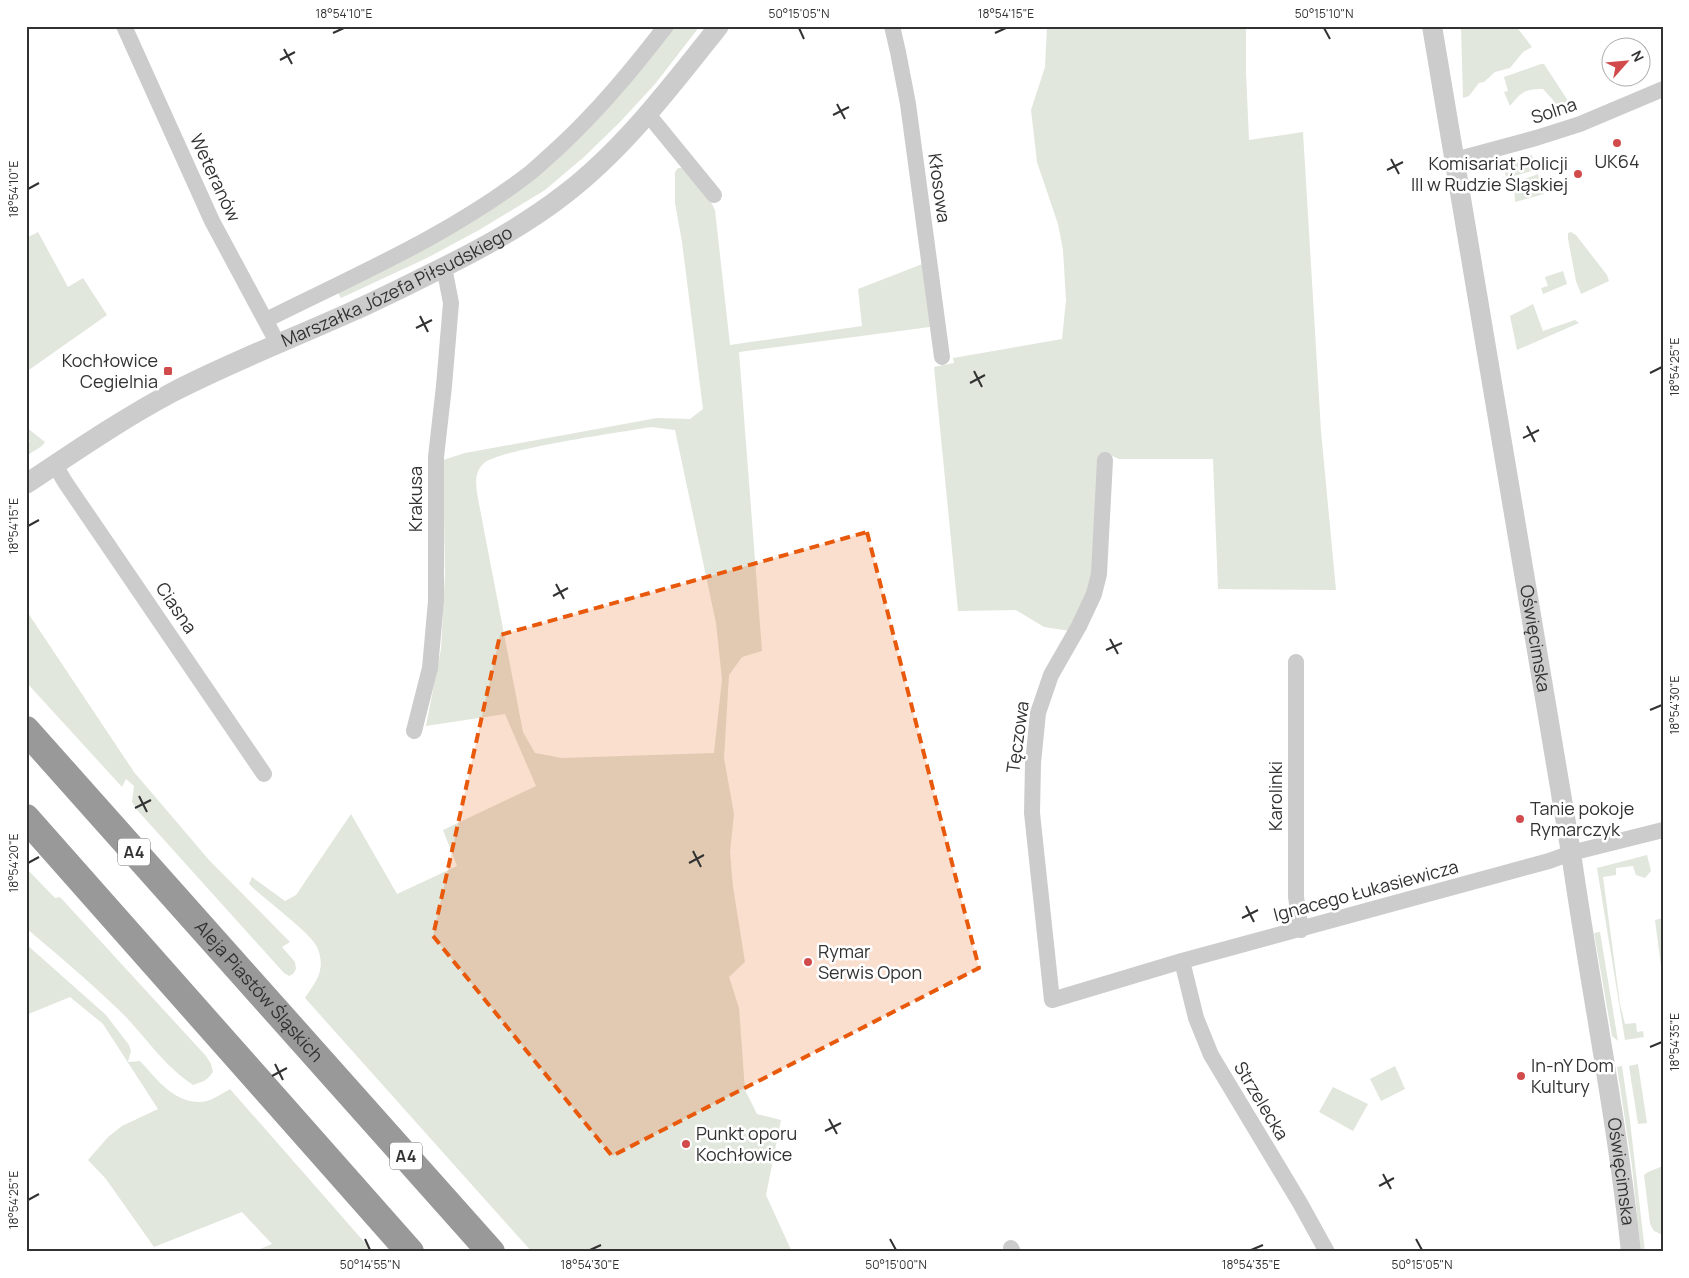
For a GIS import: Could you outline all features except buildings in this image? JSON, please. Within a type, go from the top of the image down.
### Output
[{"type":"highway","name":"Aleja Piastów Śląskich","points":[[26,730],[491,1252]]},
{"type":"highway","points":[[26,818],[410,1252]]},
{"type":"street","name":"Weteranów","points":[[124,26],[212,220],[278,344]]},
{"type":"street","name":"Marszałka Józefa Piłsudskiego","points":[[266,320],[439,233],[483,206],[531,172],[589,119],[635,66],[666,26]]},
{"type":"street","name":"Marszałka Józefa Piłsudskiego","points":[[26,484],[174,392],[352,312],[444,267],[511,231],[566,194],[614,150],[719,26]]},
{"type":"street","name":"Kłosowa","points":[[892,26],[908,104],[942,357]]},
{"type":"street","name":"Oświęcimska","points":[[1432,26],[1572,853],[1582,930],[1616,1129],[1630,1252]]},
{"type":"street","name":"Solna","points":[[1455,160],[1580,124],[1663,89]]},
{"type":"street","points":[[647,113],[714,195]]},
{"type":"street","name":"Krakusa","points":[[414,731],[430,668],[436,602],[436,457],[451,303],[444,267]]},
{"type":"street","name":"Tęczowa","points":[[1052,1000],[1032,812],[1033,763],[1038,713],[1051,674],[1079,626],[1094,594],[1099,574],[1105,460]]},
{"type":"street","name":"Ciasna","points":[[55,465],[264,774]]},
{"type":"street","name":"Karolinki","points":[[1296,662],[1296,897],[1301,930]]},
{"type":"street","name":"Ignacego Łukasiewicza","points":[[1052,1000],[1182,961],[1301,930],[1572,853],[1663,830]]},
{"type":"street","name":"Strzelecka","points":[[1182,961],[1196,1018],[1211,1055],[1327,1252]]},
{"type":"highlighted area","points":[[867,532],[979,968],[612,1156],[433,936],[500,635]]},
{"type":"shaded area","points":[[674,26],[700,26],[655,84],[620,122],[584,157],[545,190],[479,230],[427,258],[341,298],[337,291],[485,211]]},
{"type":"shaded area","points":[[1047,26],[1246,26],[1249,140],[1303,132],[1321,431],[1336,590],[1218,589],[1213,459],[1119,459],[1110,455],[1099,454],[1093,573],[1089,591],[1070,631],[1044,627],[1016,610],[958,611],[934,367],[954,363],[953,358],[1062,339],[1066,300],[1063,250],[1058,224],[1037,162],[1031,110],[1045,67]]},
{"type":"shaded area","points":[[1461,26],[1516,26],[1532,47],[1523,52],[1510,68],[1495,72],[1484,82],[1479,83],[1469,96],[1463,98]]},
{"type":"shaded area","points":[[1544,64],[1574,110],[1563,114],[1543,89],[1524,92],[1510,106],[1504,92],[1508,91],[1504,77]]},
{"type":"shaded area","points":[[1532,155],[1536,170],[1506,178],[1503,162]]},
{"type":"shaded area","points":[[678,168],[683,168],[708,196],[715,210],[730,345],[862,326],[858,289],[925,263],[930,327],[739,352],[762,651],[742,657],[729,675],[724,758],[734,814],[730,852],[733,887],[745,962],[729,977],[739,1008],[745,1090],[757,1114],[781,1120],[766,1195],[792,1252],[532,1252],[305,998],[321,968],[317,947],[306,933],[249,884],[252,877],[285,901],[296,895],[351,814],[397,894],[457,866],[443,830],[536,786],[505,714],[426,726],[441,649],[445,574],[443,460],[465,453],[657,418],[690,419],[703,409],[682,242],[675,203],[675,172]],"holes":[[[651,427],[675,430],[716,623],[722,679],[714,753],[562,758],[535,753],[523,732],[479,504],[476,483],[477,473],[483,464],[493,458],[536,447]]]},
{"type":"shaded area","points":[[1538,174],[1544,194],[1515,202],[1514,183]]},
{"type":"shaded area","points":[[38,232],[68,287],[83,278],[107,315],[26,372],[26,238]]},
{"type":"shaded area","points":[[1571,232],[1576,235],[1607,275],[1609,281],[1581,294],[1576,281],[1568,239],[1568,233]]},
{"type":"shaded area","points":[[1563,271],[1567,284],[1543,294],[1541,288],[1548,286],[1545,277]]},
{"type":"shaded area","points":[[1533,304],[1543,331],[1575,320],[1579,323],[1517,350],[1510,316]]},
{"type":"shaded area","points":[[26,427],[45,442],[26,456],[26,444],[30,441],[26,435]]},
{"type":"shaded area","points":[[26,610],[134,772],[209,860],[290,942],[282,947],[295,962],[296,969],[293,974],[289,976],[284,973],[138,811],[132,802],[134,786],[126,779],[122,787],[26,682]]},
{"type":"shaded area","points":[[1647,855],[1651,871],[1645,878],[1636,875],[1633,866],[1616,868],[1616,875],[1603,877],[1620,1004],[1625,1024],[1636,1023],[1637,1032],[1643,1031],[1644,1037],[1625,1040],[1597,868]]},
{"type":"shaded area","points":[[26,868],[55,898],[60,897],[206,1056],[213,1072],[209,1077],[193,1085],[182,1077],[121,1012],[26,928]]},
{"type":"shaded area","points":[[1663,918],[1663,982],[1655,920]]},
{"type":"shaded area","points":[[1600,932],[1618,1041],[1612,1036],[1594,933]]},
{"type":"shaded area","points":[[26,944],[106,1015],[129,1045],[131,1051],[128,1062],[140,1061],[165,1088],[180,1098],[189,1101],[206,1101],[230,1089],[373,1252],[253,1252],[272,1244],[242,1212],[154,1247],[106,1179],[88,1160],[108,1137],[122,1126],[158,1109],[103,1024],[70,997],[26,1015]]},
{"type":"shaded area","points":[[1638,1064],[1647,1123],[1638,1124],[1629,1066]]},
{"type":"shaded area","points":[[1395,1066],[1405,1089],[1381,1101],[1370,1079]]},
{"type":"shaded area","points":[[1622,1066],[1645,1252],[1641,1252],[1632,1166],[1617,1067]]},
{"type":"shaded area","points":[[1333,1087],[1368,1104],[1353,1131],[1319,1112]]},
{"type":"shaded area","points":[[1663,1166],[1663,1235],[1654,1231],[1650,1224],[1644,1175]]},
{"type":"place","name":"UK64","points":[[1617,143]]},
{"type":"place","name":"Komisariat Policji III w Rudzie Śląskiej","points":[[1578,174]]},
{"type":"place","name":"Kochłowice Cegielnia","points":[[168,371]]},
{"type":"place","name":"Tanie pokoje Rymarczyk","points":[[1520,819]]},
{"type":"place","name":"Rymar Serwis Opon","points":[[808,962]]},
{"type":"place","name":"In-nY Dom Kultury","points":[[1521,1076]]},
{"type":"place","name":"Punkt oporu Kochłowice","points":[[686,1144]]}]
